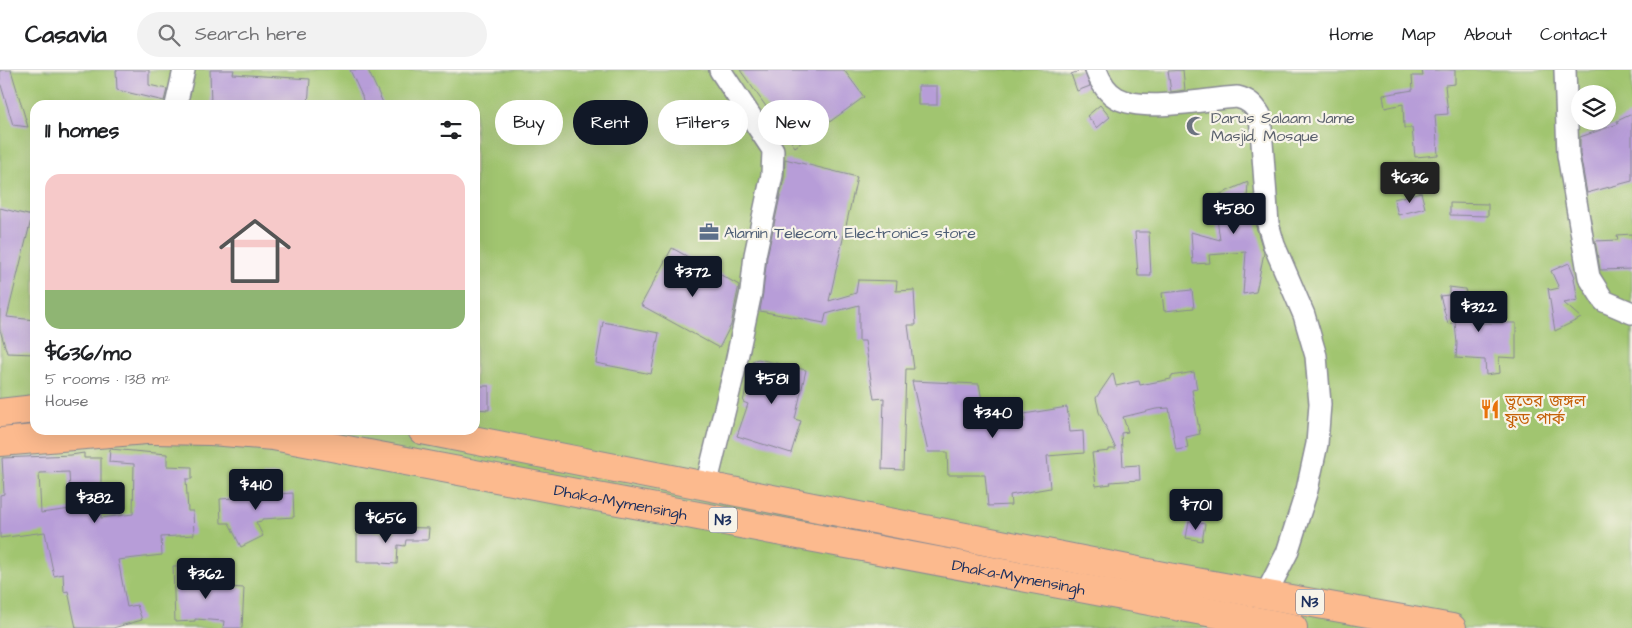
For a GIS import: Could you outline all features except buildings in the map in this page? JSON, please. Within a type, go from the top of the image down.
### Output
[{"type":"highway","points":[[0,413],[30,410]]},
{"type":"highway","points":[[0,442],[85,435]]},
{"type":"highway","name":"Dhaka-Mymensingh","points":[[252,435],[283,438],[1293,628]]},
{"type":"highway","name":"Dhaka-Mymensingh","points":[[447,435],[1168,577],[1452,628]]},
{"type":"street","points":[[177,100],[184,70]]},
{"type":"street","points":[[706,486],[734,372],[749,300],[755,255],[772,175],[773,150],[720,70]]},
{"type":"street","points":[[1096,70],[1105,88],[1115,97],[1127,102],[1163,105],[1236,97],[1245,98],[1253,103],[1260,115],[1268,224],[1274,245],[1304,315],[1316,356],[1320,404],[1317,444],[1306,490],[1287,553],[1266,594]]},
{"type":"street","points":[[1565,70],[1568,155],[1589,277],[1604,301],[1632,313]]},
{"type":"green space","points":[[0,70],[1632,70],[1632,628],[0,628]]},
{"type":"place","name":"Darus Salaam Jame Masjid, Mosque","points":[[1196,126]]},
{"type":"place","name":"Alamin Telecom, Electronics store","points":[[709,232]]},
{"type":"place","name":"ভুতের জঙ্গল ফুড পার্ক","points":[[1490,409]]}]
